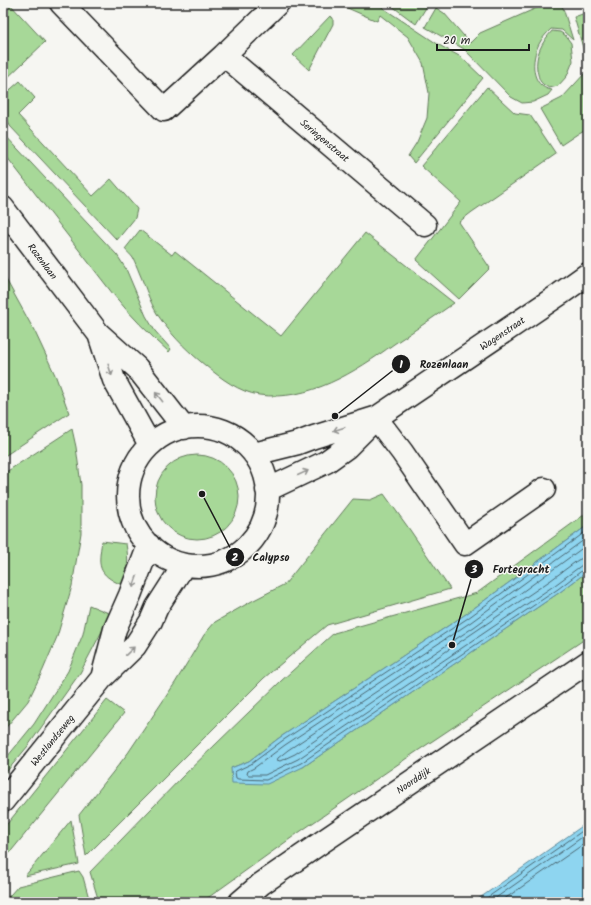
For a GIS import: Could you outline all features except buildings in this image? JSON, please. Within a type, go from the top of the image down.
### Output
[{"type":"street","points":[[61,3],[164,110],[278,3]]},
{"type":"street","name":"Seringenstraat","points":[[224,55],[425,225]]},
{"type":"street","name":"Rozenlaan","points":[[3,208],[98,333],[137,368],[184,428]]},
{"type":"street","name":"Wagenstraat","points":[[267,490],[326,462],[347,448],[376,418],[588,274]]},
{"type":"street","name":"Rozenlaan","points":[[98,333],[114,380],[150,445]]},
{"type":"street","points":[[376,418],[402,452],[465,544],[544,489]]},
{"type":"street","name":"Wagenstraat","points":[[254,454],[298,443],[340,428],[376,418]]},
{"type":"street","points":[[197,426],[210,427],[234,437],[245,444],[254,454],[266,480],[267,501],[265,513],[262,524],[256,535],[240,552],[219,563],[195,566],[184,565],[165,558],[141,537],[129,506],[128,495],[131,478],[137,463],[143,454],[150,445],[166,434],[184,428],[197,426]]},
{"type":"street","name":"Westlandseweg","points":[[102,678],[115,629],[130,596],[149,545]]},
{"type":"street","name":"Westlandseweg","points":[[3,801],[102,678],[135,646],[151,621],[157,607],[184,565]]},
{"type":"street","name":"Noorddijk","points":[[240,902],[261,884],[588,662]]},
{"type":"green space","points":[[3,3],[9,3],[45,42],[3,82]]},
{"type":"green space","points":[[348,3],[378,3],[383,8],[439,45],[461,57],[483,78],[414,163],[408,156],[417,142],[427,118],[429,93],[423,63],[408,37],[380,15],[377,21],[345,7]]},
{"type":"green space","points":[[388,3],[424,3],[427,6],[416,24]]},
{"type":"green space","points":[[548,3],[560,3],[573,40],[562,30],[551,29],[541,40],[536,50],[534,72],[540,84],[545,88],[552,90],[548,95],[533,102],[522,103],[511,97],[464,49],[425,27],[436,8],[444,13],[470,43],[480,33]]},
{"type":"green space","points":[[588,12],[588,59],[586,58],[574,17]]},
{"type":"green space","points":[[330,16],[333,18],[333,24],[309,70],[293,55]]},
{"type":"green space","points":[[552,31],[560,32],[565,35],[571,43],[573,61],[567,76],[558,86],[549,88],[540,81],[537,70],[537,59],[540,49]]},
{"type":"green space","points":[[588,71],[588,128],[561,145],[540,109],[562,98]]},
{"type":"green space","points":[[20,81],[35,98],[18,115],[93,196],[111,179],[137,209],[135,218],[117,240],[10,126],[3,107],[3,96]]},
{"type":"green space","points":[[487,87],[515,113],[530,115],[556,154],[459,222],[490,268],[459,299],[416,260],[461,202],[421,166]]},
{"type":"green space","points":[[3,133],[117,255],[126,269],[146,316],[155,331],[171,349],[169,352],[140,324],[113,294],[3,152]]},
{"type":"green space","points":[[140,230],[172,255],[175,251],[281,336],[365,233],[454,303],[363,365],[331,383],[296,394],[278,396],[259,395],[237,388],[200,361],[188,351],[158,316],[133,258],[125,249]]},
{"type":"green space","points":[[3,274],[35,332],[56,377],[69,413],[3,457]]},
{"type":"green space","points":[[72,429],[81,485],[81,533],[72,586],[57,637],[43,670],[28,701],[3,731],[3,474]]},
{"type":"green space","points":[[197,455],[213,458],[227,467],[236,481],[239,497],[236,513],[227,527],[213,536],[197,539],[181,536],[167,527],[158,513],[155,497],[158,481],[167,467],[181,458]]},
{"type":"green space","points":[[384,494],[450,589],[327,625],[264,678],[86,856],[79,815],[128,753],[175,683],[204,635],[215,622],[285,584],[353,499],[370,500]]},
{"type":"green space","points":[[588,512],[588,525],[466,614],[279,738],[249,761],[231,768],[303,767],[560,592],[588,571],[588,637],[407,758],[202,902],[99,902],[90,872],[182,777],[281,681],[334,633],[477,593]]},
{"type":"green space","points":[[102,541],[126,544],[127,564],[126,574],[122,585],[108,577],[101,568],[100,557]]},
{"type":"green space","points":[[89,605],[111,614],[80,673],[28,746],[3,776],[3,762],[34,724],[68,671],[83,634]]},
{"type":"green space","points":[[107,700],[124,713],[3,861],[3,829]]},
{"type":"green space","points":[[71,820],[79,864],[25,876]]},
{"type":"green space","points":[[79,871],[83,877],[90,902],[4,902],[18,886]]},
{"type":"water","points":[[588,525],[588,571],[560,592],[303,767],[267,784],[232,783],[231,768],[249,761],[279,738],[466,614]]},
{"type":"water","points":[[588,822],[588,902],[474,902]]},
{"type":"place","name":"Rozenlaan","points":[[335,416]]},
{"type":"place","name":"Calypso","points":[[202,494]]},
{"type":"place","name":"Fortegracht","points":[[452,645]]}]
